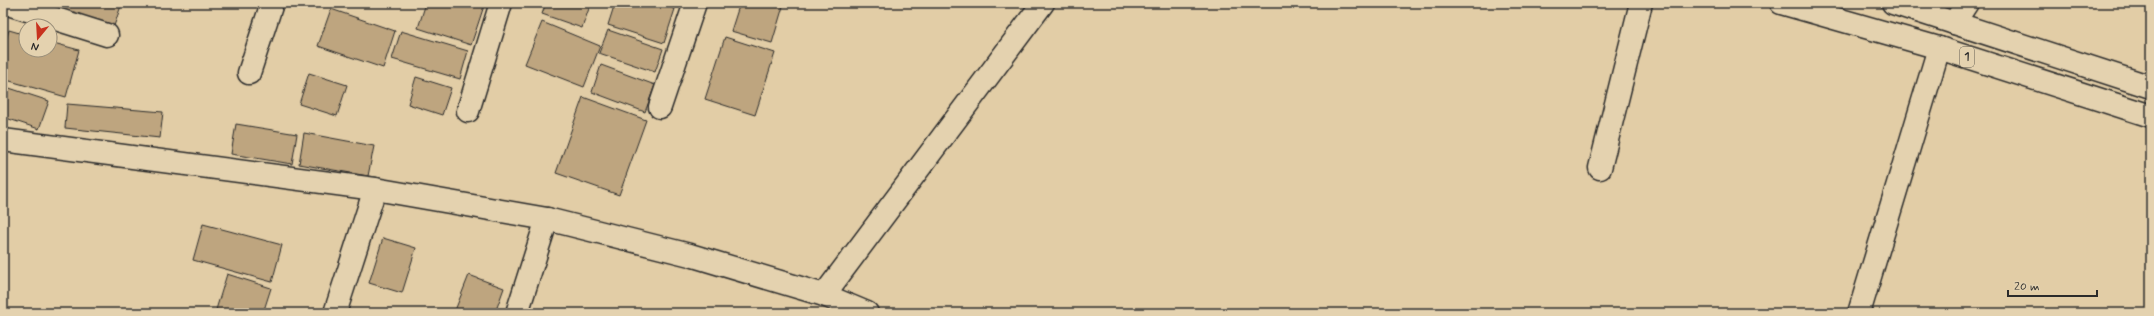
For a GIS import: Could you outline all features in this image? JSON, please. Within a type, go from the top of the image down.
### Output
[{"type":"main road","points":[[6,3],[107,35]]},
{"type":"main road","points":[[249,73],[272,3]]},
{"type":"main road","points":[[468,111],[501,3]]},
{"type":"main road","points":[[660,107],[695,3]]},
{"type":"main road","points":[[824,295],[1043,3]]},
{"type":"main road","points":[[1600,168],[1641,3]]},
{"type":"main road","name":"1","points":[[1781,3],[1939,48],[2151,116]]},
{"type":"main road","name":"1","points":[[1893,3],[2151,87]]},
{"type":"main road","points":[[1954,23],[1967,3]]},
{"type":"main road","points":[[1859,313],[1939,48]]},
{"type":"main road","points":[[3,140],[375,189],[547,219],[690,256],[824,295],[867,313]]},
{"type":"main road","points":[[335,313],[375,189]]},
{"type":"main road","points":[[517,313],[547,219]]},
{"type":"building","points":[[45,3],[122,3],[114,26]]},
{"type":"building","points":[[426,3],[485,3],[471,45],[418,28]]},
{"type":"building","points":[[546,3],[591,3],[582,28],[542,14]]},
{"type":"building","points":[[615,3],[657,3],[675,9],[664,43],[608,25]]},
{"type":"building","points":[[740,3],[784,3],[772,43],[731,31]]},
{"type":"building","points":[[331,9],[395,31],[383,68],[318,46]]},
{"type":"building","points":[[542,22],[600,46],[584,87],[525,64]]},
{"type":"building","points":[[9,30],[18,33],[18,58],[58,58],[58,44],[79,50],[66,97],[3,79],[3,50]]},
{"type":"building","points":[[608,30],[663,49],[655,72],[599,53]]},
{"type":"building","points":[[401,31],[468,51],[460,79],[392,59]]},
{"type":"building","points":[[725,37],[775,53],[755,115],[705,99]]},
{"type":"building","points":[[601,65],[655,85],[645,112],[592,92]]},
{"type":"building","points":[[309,73],[347,85],[337,116],[299,104]]},
{"type":"building","points":[[416,77],[451,88],[442,115],[408,104]]},
{"type":"building","points":[[3,86],[49,101],[39,129],[3,117]]},
{"type":"building","points":[[583,97],[646,120],[619,195],[556,173]]},
{"type":"building","points":[[67,104],[163,112],[160,138],[65,128]]},
{"type":"building","points":[[236,124],[297,134],[292,164],[231,154]]},
{"type":"building","points":[[304,133],[374,146],[368,176],[299,164]]},
{"type":"building","points":[[203,224],[282,245],[272,282],[193,260]]},
{"type":"building","points":[[383,238],[416,248],[402,293],[369,283]]},
{"type":"building","points":[[227,274],[271,288],[263,313],[215,313]]},
{"type":"building","points":[[469,275],[504,288],[495,313],[454,313]]}]
